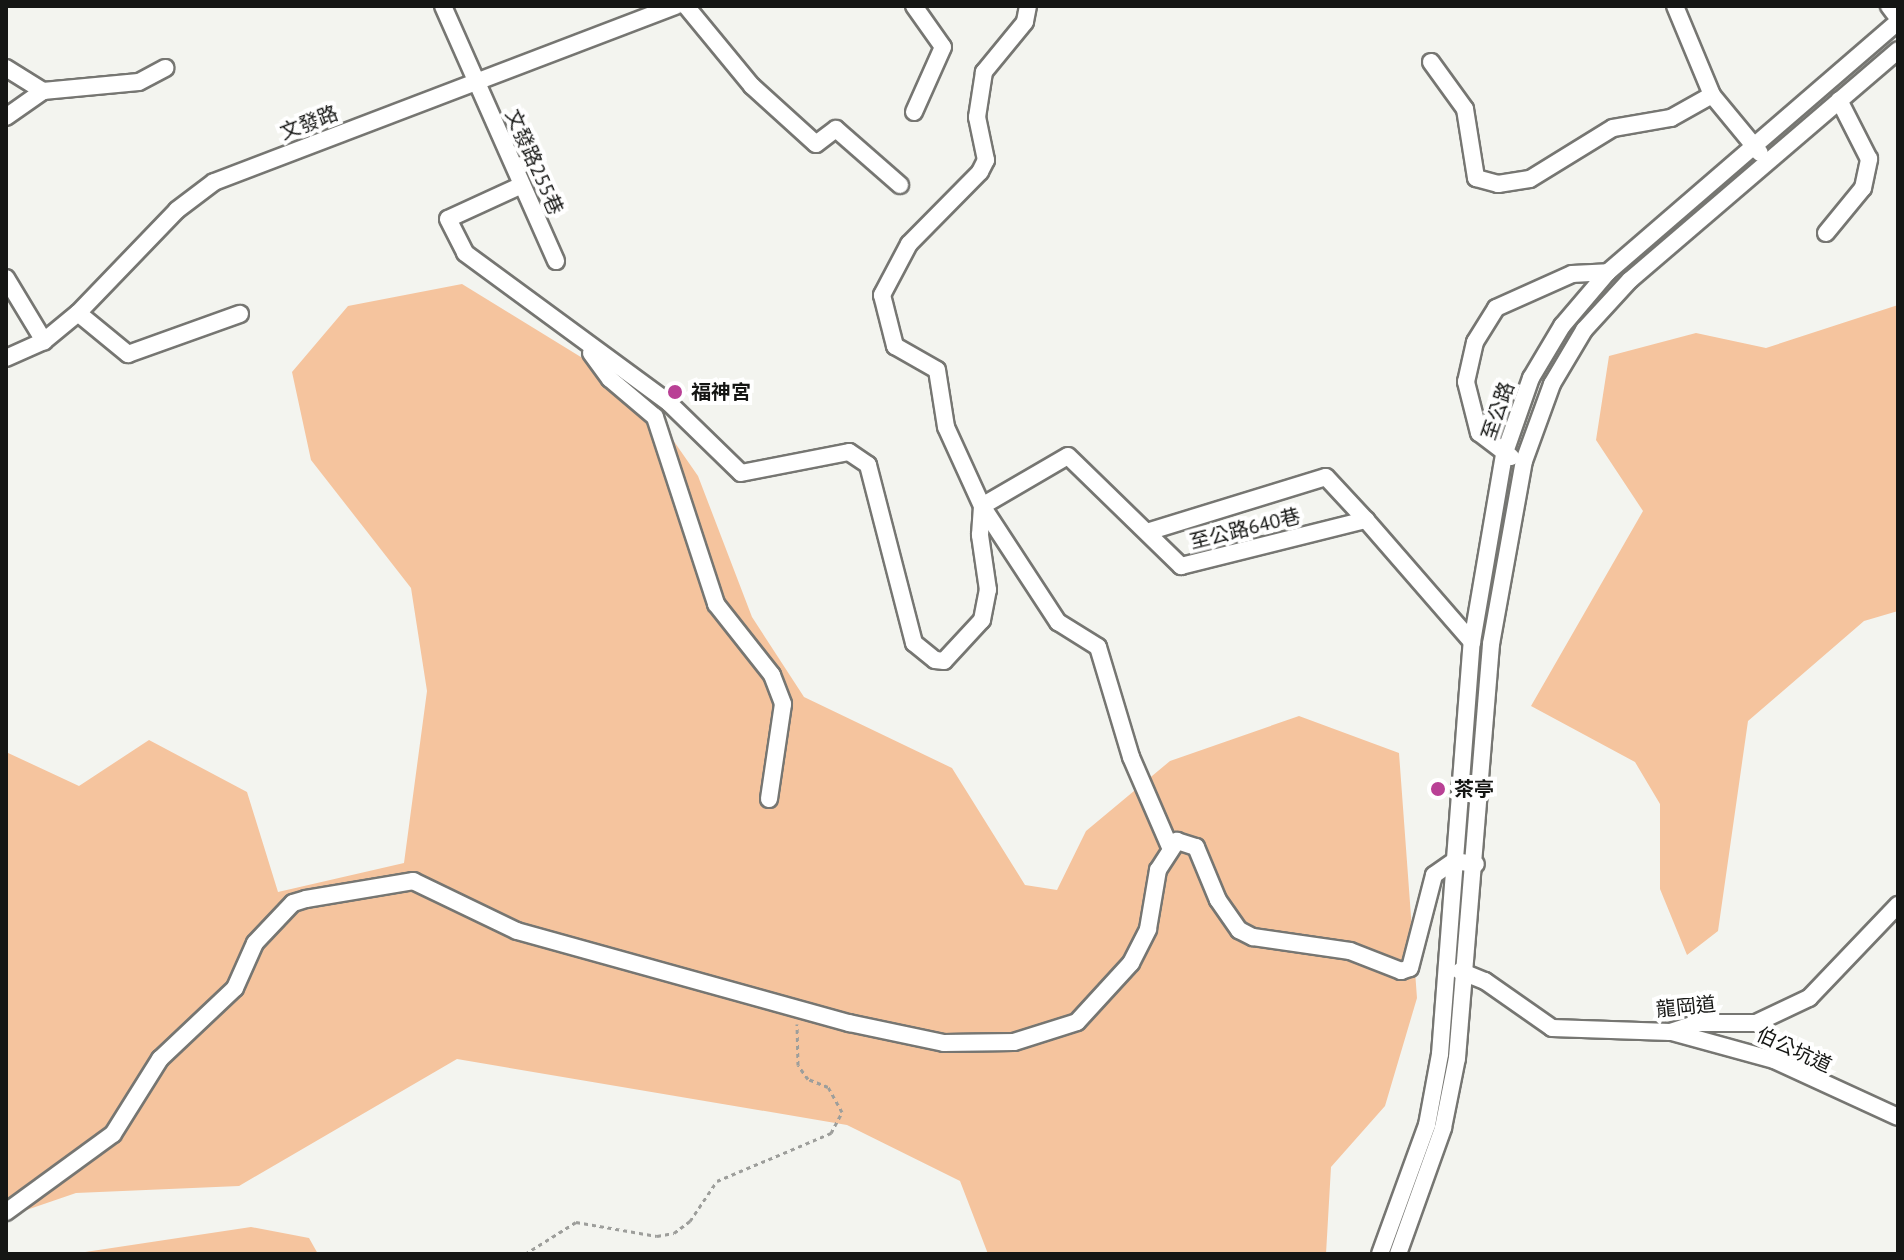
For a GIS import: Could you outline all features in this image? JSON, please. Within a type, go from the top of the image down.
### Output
[{"type":"street","name":"文發路","points":[[6,358],[44,341],[78,313],[177,210],[214,182],[676,6]]},
{"type":"street","points":[[686,6],[752,86],[816,144],[836,129],[900,185]]},
{"type":"street","points":[[914,6],[943,47],[914,112]]},
{"type":"street","points":[[6,1212],[113,1134],[160,1059],[235,988],[255,943],[275,919],[306,899],[413,881],[517,931],[800,1008],[944,1043],[1014,1042],[1077,1022],[1131,963],[1148,929],[1158,870],[1169,845],[1131,757],[1098,647],[1058,622],[982,506],[946,427],[937,370],[895,346],[882,295],[909,244],[980,172],[986,160],[977,117],[984,72],[1025,22],[1028,6]]},
{"type":"street","points":[[1675,6],[1712,95],[1767,160]]},
{"type":"street","points":[[1889,6],[1898,20]]},
{"type":"street","name":"文發路255巷","points":[[445,7],[556,261]]},
{"type":"street","name":"至公路","points":[[1380,1254],[1427,1125],[1450,969],[1454,861],[1472,642],[1504,455],[1531,378],[1562,326],[1608,272],[1898,20]]},
{"type":"street","name":"至公路","points":[[1398,1254],[1443,1128],[1467,973],[1491,644],[1524,461],[1552,384],[1584,330],[1630,280],[1898,50]]},
{"type":"street","points":[[1431,62],[1465,109],[1476,178],[1498,184],[1530,179],[1613,128],[1671,118],[1712,95]]},
{"type":"street","points":[[6,68],[43,91]]},
{"type":"street","points":[[6,117],[43,91],[139,82],[165,68]]},
{"type":"street","points":[[1826,233],[1863,188],[1869,159],[1839,100]]},
{"type":"street","points":[[522,185],[448,219],[450,230],[465,253],[498,282],[669,403],[741,473],[849,452],[868,465],[914,643],[935,660],[944,661],[982,620],[988,590],[980,535],[982,506]]},
{"type":"street","points":[[1524,461],[1504,455],[1479,433],[1466,382],[1475,342],[1496,308],[1572,274],[1608,272]]},
{"type":"street","points":[[6,278],[44,341]]},
{"type":"street","points":[[78,313],[128,354],[240,314]]},
{"type":"street","points":[[583,342],[610,379],[655,417],[716,604],[772,675],[783,704],[769,799]]},
{"type":"street","name":"至公路640巷","points":[[982,506],[1068,456],[1181,566],[1366,520]]},
{"type":"street","points":[[1147,532],[1326,477],[1472,642],[1491,644]]},
{"type":"street","points":[[1169,845],[1186,841],[1196,847],[1218,900],[1239,930],[1253,937],[1350,951],[1401,971],[1410,968],[1434,875],[1454,861],[1476,864]]},
{"type":"street","name":"龍岡道","points":[[1450,969],[1467,973],[1552,1028],[1670,1032],[1698,1023],[1756,1023],[1794,1010],[1834,977],[1898,905]]},
{"type":"street","name":"伯公坑道","points":[[1670,1032],[1774,1060],[1898,1117]]},
{"type":"path","points":[[525,1254],[576,1222],[657,1236],[674,1233],[690,1221],[717,1181],[831,1133],[842,1112],[828,1087],[808,1079],[798,1065],[800,1008]]},
{"type":"shaded area","points":[[462,284],[641,394],[698,476],[752,617],[804,697],[952,768],[1025,885],[1057,890],[1086,831],[1170,761],[1299,716],[1399,753],[1417,998],[1385,1106],[1331,1167],[1326,1254],[988,1254],[960,1181],[847,1125],[457,1059],[239,1186],[76,1193],[6,1217],[6,752],[79,786],[149,740],[247,792],[278,892],[404,863],[427,691],[411,588],[311,460],[292,372],[348,306]]},
{"type":"shaded area","points":[[1898,305],[1898,611],[1864,621],[1748,721],[1718,931],[1687,955],[1660,889],[1660,804],[1635,762],[1531,706],[1643,511],[1596,440],[1609,356],[1696,333],[1766,348]]},
{"type":"shaded area","points":[[251,1227],[309,1238],[318,1254],[72,1254]]},
{"type":"place","name":"福神宮","points":[[675,392]]},
{"type":"place","name":"茶亭","points":[[1438,789]]}]
